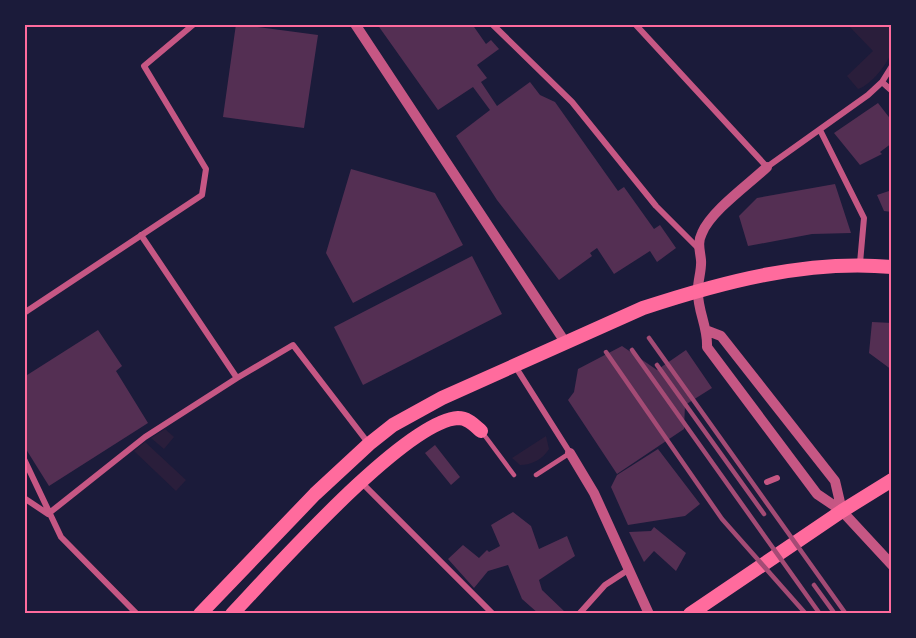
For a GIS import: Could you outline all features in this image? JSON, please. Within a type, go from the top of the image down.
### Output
[{"type":"main road","points":[[200,614],[315,494],[369,444],[425,406],[643,308],[698,292],[802,268],[860,263],[892,267]]},
{"type":"main road","points":[[231,614],[361,482],[400,449],[450,420],[466,419],[481,431]]},
{"type":"main road","points":[[690,614],[842,511],[892,480]]},
{"type":"street","points":[[24,313],[202,195],[206,168],[144,66],[194,24]]},
{"type":"street","points":[[355,24],[565,342]]},
{"type":"street","points":[[492,24],[572,102],[656,206],[698,248]]},
{"type":"street","points":[[635,24],[767,167]]},
{"type":"street","points":[[892,66],[882,82],[820,130],[792,146],[711,219],[702,232],[698,248],[701,261],[698,292],[700,310],[708,331],[707,346],[817,494],[842,511],[892,565]]},
{"type":"street","points":[[882,82],[892,91]]},
{"type":"street","points":[[820,130],[864,218],[860,263]]},
{"type":"street","points":[[141,236],[237,378]]},
{"type":"street","points":[[708,331],[721,336],[832,476],[842,511]]},
{"type":"street","points":[[48,514],[145,436],[293,345],[369,444]]},
{"type":"street","points":[[514,365],[594,493],[649,614]]},
{"type":"street","points":[[24,459],[48,514],[61,537],[137,614]]},
{"type":"street","points":[[767,482],[777,478]]},
{"type":"street","points":[[361,482],[493,614]]},
{"type":"street","points":[[24,498],[48,514]]},
{"type":"street","points":[[579,614],[605,585],[628,570]]},
{"type":"lane","points":[[481,431],[514,475]]},
{"type":"lane","points":[[536,475],[570,453]]},
{"type":"shaded area","points":[[847,24],[892,24],[892,49],[888,60],[874,78],[858,89],[847,76],[873,51]]},
{"type":"shaded area","points":[[165,429],[174,437],[164,449],[151,438]]},
{"type":"shaded area","points":[[546,436],[549,449],[533,463],[520,465],[512,458]]},
{"type":"shaded area","points":[[145,442],[186,480],[176,491],[134,451]]},
{"type":"building","points":[[236,24],[318,35],[304,128],[223,117]]},
{"type":"building","points":[[377,24],[472,24],[486,44],[491,40],[499,49],[477,65],[487,78],[481,82],[497,106],[530,82],[540,95],[555,102],[618,191],[624,187],[654,229],[660,225],[676,248],[657,262],[650,251],[614,274],[597,248],[590,253],[592,256],[559,280],[497,200],[456,136],[490,110],[473,87],[438,110]]},
{"type":"building","points":[[878,103],[892,121],[892,143],[880,152],[882,154],[860,165],[834,133]]},
{"type":"building","points":[[351,169],[435,193],[463,245],[353,303],[326,253]]},
{"type":"building","points":[[835,184],[851,233],[812,234],[748,246],[739,216],[757,198]]},
{"type":"building","points":[[892,190],[892,212],[884,211],[877,195]]},
{"type":"building","points":[[472,256],[502,314],[363,385],[334,327]]},
{"type":"building","points":[[872,322],[892,323],[892,370],[869,353]]},
{"type":"building","points":[[98,330],[122,366],[116,371],[148,423],[49,486],[24,446],[24,377]]},
{"type":"building","points":[[622,346],[657,370],[686,350],[712,388],[685,405],[684,429],[617,474],[568,400],[574,392],[578,369]]},
{"type":"building","points":[[435,445],[460,477],[451,485],[425,453]]},
{"type":"building","points":[[658,449],[700,504],[685,516],[628,525],[611,487],[617,475]]},
{"type":"building","points":[[513,512],[531,526],[539,549],[567,536],[575,556],[539,580],[542,590],[565,612],[563,614],[539,614],[522,599],[508,565],[488,571],[474,588],[448,559],[463,545],[479,558],[487,550],[489,552],[500,546],[491,525]]},
{"type":"building","points":[[654,527],[686,553],[676,571],[654,551],[644,562],[629,532],[651,531]]},
{"type":"railway","points":[[649,338],[846,614]]},
{"type":"railway","points":[[632,350],[820,614]]},
{"type":"railway","points":[[606,352],[722,519],[806,614]]},
{"type":"railway","points":[[657,365],[764,514]]},
{"type":"railway","points":[[814,585],[835,614]]}]
